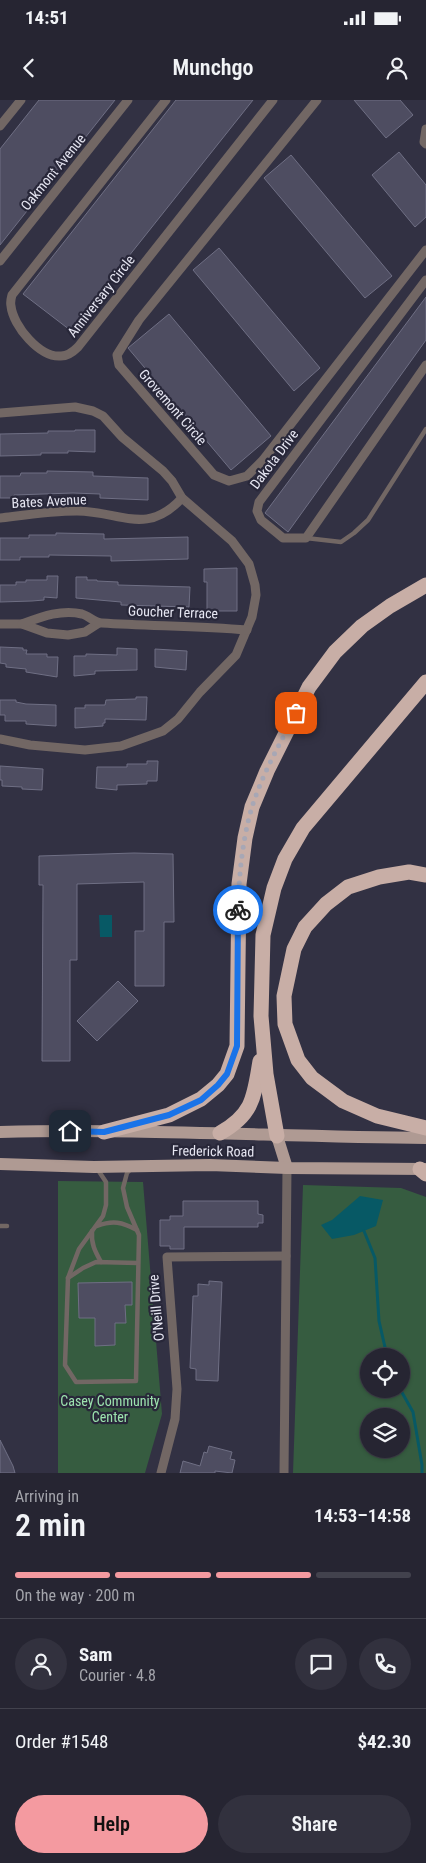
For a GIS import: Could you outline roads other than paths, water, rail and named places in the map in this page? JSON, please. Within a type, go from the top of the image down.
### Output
[{"type":"highway","points":[[104,1132],[169,1115],[201,1100],[227,1074],[237,1046],[238,884],[252,807],[267,771],[309,687],[335,652],[362,626],[426,585]]},
{"type":"highway","points":[[277,1136],[266,1074],[261,1016],[262,935],[274,888],[285,859],[303,828],[426,682]]},
{"type":"highway","points":[[426,875],[410,872],[379,877],[348,887],[326,904],[305,927],[294,949],[284,996],[285,1024],[298,1060],[312,1078],[343,1101],[377,1116],[426,1128]]},
{"type":"highway","points":[[220,1133],[245,1116],[255,1088],[263,1042]]},
{"type":"main road","name":"Frederick Road","points":[[0,1132],[220,1133],[277,1136],[426,1138]]},
{"type":"main road","points":[[277,1136],[287,1168]]},
{"type":"main road","name":"Frederick Road","points":[[0,1165],[94,1167],[210,1165],[424,1171]]},
{"type":"street","points":[[0,126],[20,100]]},
{"type":"street","name":"Oakmont Avenue","points":[[0,261],[128,100]]},
{"type":"street","name":"Anniversary Circle","points":[[166,100],[12,294],[10,303],[12,312],[28,339],[40,350],[60,356],[71,354],[78,347],[273,100]]},
{"type":"street","name":"Grovemont Circle","points":[[318,100],[139,320],[117,354],[119,365],[214,475],[229,481],[246,476],[263,460],[426,250]]},
{"type":"street","points":[[426,129],[424,142],[426,144]]},
{"type":"street","name":"Dakota Drive","points":[[306,538],[283,538],[277,534],[261,520],[257,511],[259,502],[426,280]]},
{"type":"street","points":[[306,538],[426,365]]},
{"type":"street","points":[[0,413],[75,407],[94,411],[103,416],[122,437],[172,481],[182,498],[224,533],[242,552],[249,564],[256,595],[255,605],[247,630],[236,655],[200,692],[178,719],[163,731],[120,746],[85,750],[60,749],[0,738]]},
{"type":"street","name":"Bates Avenue","points":[[0,518],[78,511],[139,520],[160,515],[176,505],[182,498]]},
{"type":"street","name":"Goucher Terrace","points":[[22,624],[45,615],[69,613],[82,614],[99,623],[199,626],[247,630]]},
{"type":"street","name":"Goucher Terrace","points":[[0,624],[22,624],[47,633],[68,635],[85,632],[99,623]]},
{"type":"street","points":[[284,1473],[287,1168]]},
{"type":"street","name":"O'Neill Drive","points":[[161,1473],[175,1419],[177,1388],[167,1257],[286,1256]]},
{"type":"lane","points":[[306,538],[341,542],[354,533],[368,520],[426,429]]},
{"type":"lane","points":[[94,1167],[102,1174],[106,1182],[106,1205],[103,1216],[79,1249],[68,1278],[65,1365],[76,1382],[136,1382],[139,1235],[127,1207],[123,1188],[126,1173],[135,1166]]},
{"type":"lane","points":[[94,1228],[107,1222],[117,1221],[137,1230]]},
{"type":"lane","points":[[0,1226],[7,1226]]},
{"type":"lane","points":[[94,1228],[91,1241],[101,1262]]},
{"type":"lane","points":[[68,1278],[96,1262],[138,1263]]},
{"type":"water","points":[[99,915],[112,915],[112,937],[100,937]]},
{"type":"water","points":[[360,1196],[383,1200],[376,1226],[354,1235],[332,1239],[321,1225],[332,1220]]},
{"type":"waterway","points":[[364,1231],[375,1258],[379,1321],[385,1348]]},
{"type":"waterway","points":[[405,1398],[413,1412],[422,1473]]},
{"type":"park label","name":"Casey Community Center","points":[[110,1409]]}]
